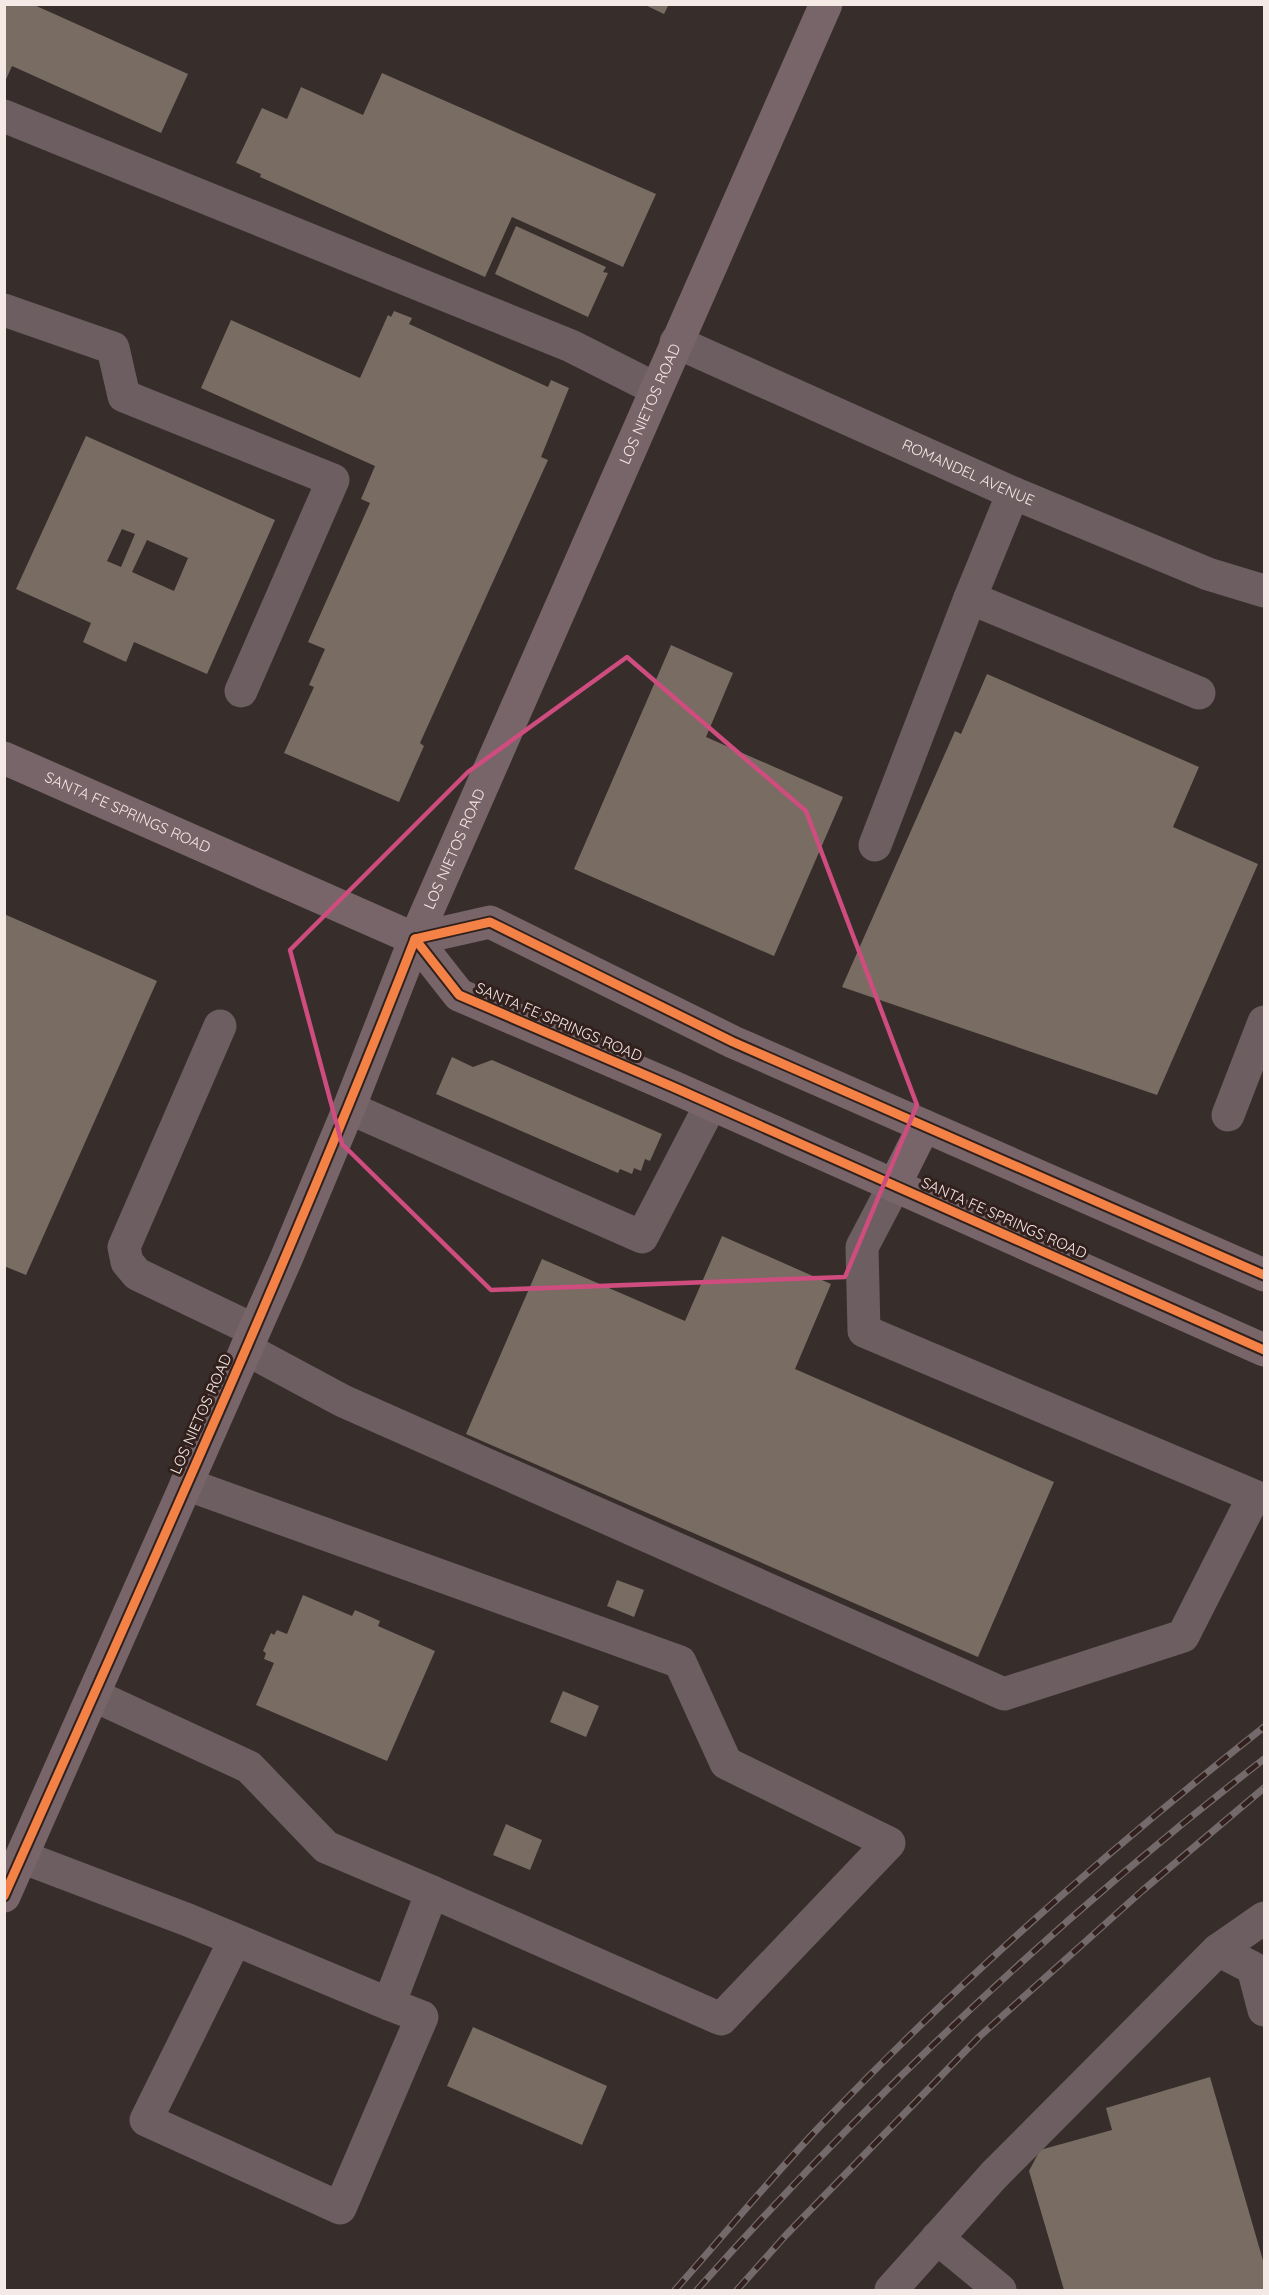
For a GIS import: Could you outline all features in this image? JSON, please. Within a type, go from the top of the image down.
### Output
[{"type":"main road","name":"LOS NIETOS ROAD","points":[[4,1896],[250,1340],[350,1107],[415,939],[826,4]]},
{"type":"main road","name":"SANTA FE SPRINGS ROAD","points":[[4,758],[415,939],[459,995],[711,1104],[1264,1350]]},
{"type":"main road","points":[[415,939],[490,922],[734,1042],[1264,1275]]},
{"type":"main road","points":[[894,1186],[924,1126]]},
{"type":"street","points":[[4,116],[571,346],[656,389]]},
{"type":"street","points":[[4,310],[114,348],[124,396],[333,480],[241,691]]},
{"type":"street","name":"ROMANDEL AVENUE","points":[[676,342],[1013,493],[1208,574],[1264,591]]},
{"type":"street","points":[[875,845],[1013,493]]},
{"type":"street","points":[[970,598],[1199,693]]},
{"type":"street","points":[[1228,1115],[1264,1022]]},
{"type":"street","points":[[220,1026],[124,1246],[127,1262],[137,1274],[250,1340],[343,1401],[1004,1694],[1183,1636],[1254,1496],[864,1331],[861,1248],[894,1186]]},
{"type":"street","points":[[350,1107],[642,1237],[711,1104]]},
{"type":"street","points":[[93,1695],[249,1767],[326,1847],[721,2019],[889,1843],[726,1763],[680,1662],[186,1484]]},
{"type":"street","points":[[22,1857],[235,1940],[422,2017],[340,2208],[146,2120],[235,1940]]},
{"type":"street","points":[[389,2004],[432,1892]]},
{"type":"street","points":[[891,2290],[994,2175],[1218,1950],[1264,1918]]},
{"type":"street","points":[[1218,1950],[1253,1968],[1264,2010]]},
{"type":"street","points":[[937,2238],[1000,2290]]},
{"type":"highlighted area","points":[[627,657],[806,811],[917,1105],[845,1277],[491,1290],[342,1144],[290,950],[468,772]]},
{"type":"building","points":[[4,4],[32,4],[188,74],[161,133],[12,66],[4,84]]},
{"type":"building","points":[[643,4],[669,4],[664,14]]},
{"type":"building","points":[[382,73],[656,194],[623,267],[512,217],[485,277],[260,177],[261,174],[236,163],[262,108],[287,119],[301,87],[363,115]]},
{"type":"building","points":[[516,226],[606,267],[603,272],[608,273],[588,317],[495,274]]},
{"type":"building","points":[[394,311],[412,318],[409,324],[548,387],[551,380],[569,388],[541,457],[548,460],[420,743],[424,746],[399,802],[284,753],[314,687],[309,685],[325,649],[308,642],[370,503],[361,499],[375,466],[201,388],[231,320],[360,378],[388,315],[391,317]]},
{"type":"building","points":[[86,436],[275,520],[207,674],[134,642],[126,662],[83,642],[91,623],[16,589]],"holes":[[[122,529],[135,534],[121,567],[107,561]],[[147,540],[188,558],[174,591],[132,572]]]},
{"type":"building","points":[[671,645],[733,673],[706,737],[843,797],[774,956],[574,869]]},
{"type":"building","points":[[987,674],[1199,767],[1173,827],[1258,864],[1157,1095],[842,987],[955,731],[961,734]]},
{"type":"building","points":[[4,914],[157,981],[26,1275],[4,1266]]},
{"type":"building","points":[[452,1057],[473,1067],[492,1060],[662,1134],[650,1161],[645,1159],[641,1171],[634,1168],[632,1174],[620,1169],[618,1173],[436,1094]]},
{"type":"building","points":[[722,1236],[831,1284],[795,1369],[1054,1482],[978,1657],[466,1434],[542,1259],[685,1321]]},
{"type":"building","points":[[617,1580],[644,1590],[634,1617],[607,1606]]},
{"type":"building","points":[[303,1595],[352,1616],[355,1610],[380,1621],[378,1626],[435,1651],[387,1761],[256,1705],[274,1663],[264,1659],[266,1653],[263,1651],[271,1633],[274,1635],[277,1630],[287,1634]]},
{"type":"building","points":[[563,1691],[599,1706],[586,1737],[550,1722]]},
{"type":"building","points":[[506,1824],[542,1840],[530,1870],[493,1855]]},
{"type":"building","points":[[473,2027],[607,2086],[582,2145],[447,2086]]},
{"type":"building","points":[[1210,2077],[1264,2264],[1264,2290],[1064,2290],[1029,2171],[1040,2150],[1112,2130],[1106,2108]]},
{"type":"railway","points":[[675,2290],[806,2141],[929,2017],[1094,1867],[1264,1727]]},
{"type":"railway","points":[[697,2290],[829,2148],[968,2011],[1114,1881],[1264,1759]]},
{"type":"railway","points":[[737,2290],[786,2235],[980,2036],[1142,1891],[1264,1788]]},
{"type":"cycle path","points":[[415,939],[490,922],[733,1042],[1264,1275]]},
{"type":"cycle path","points":[[415,939],[459,995],[673,1087],[1264,1350]]},
{"type":"cycle path","points":[[4,1896],[267,1301],[415,939]]}]
